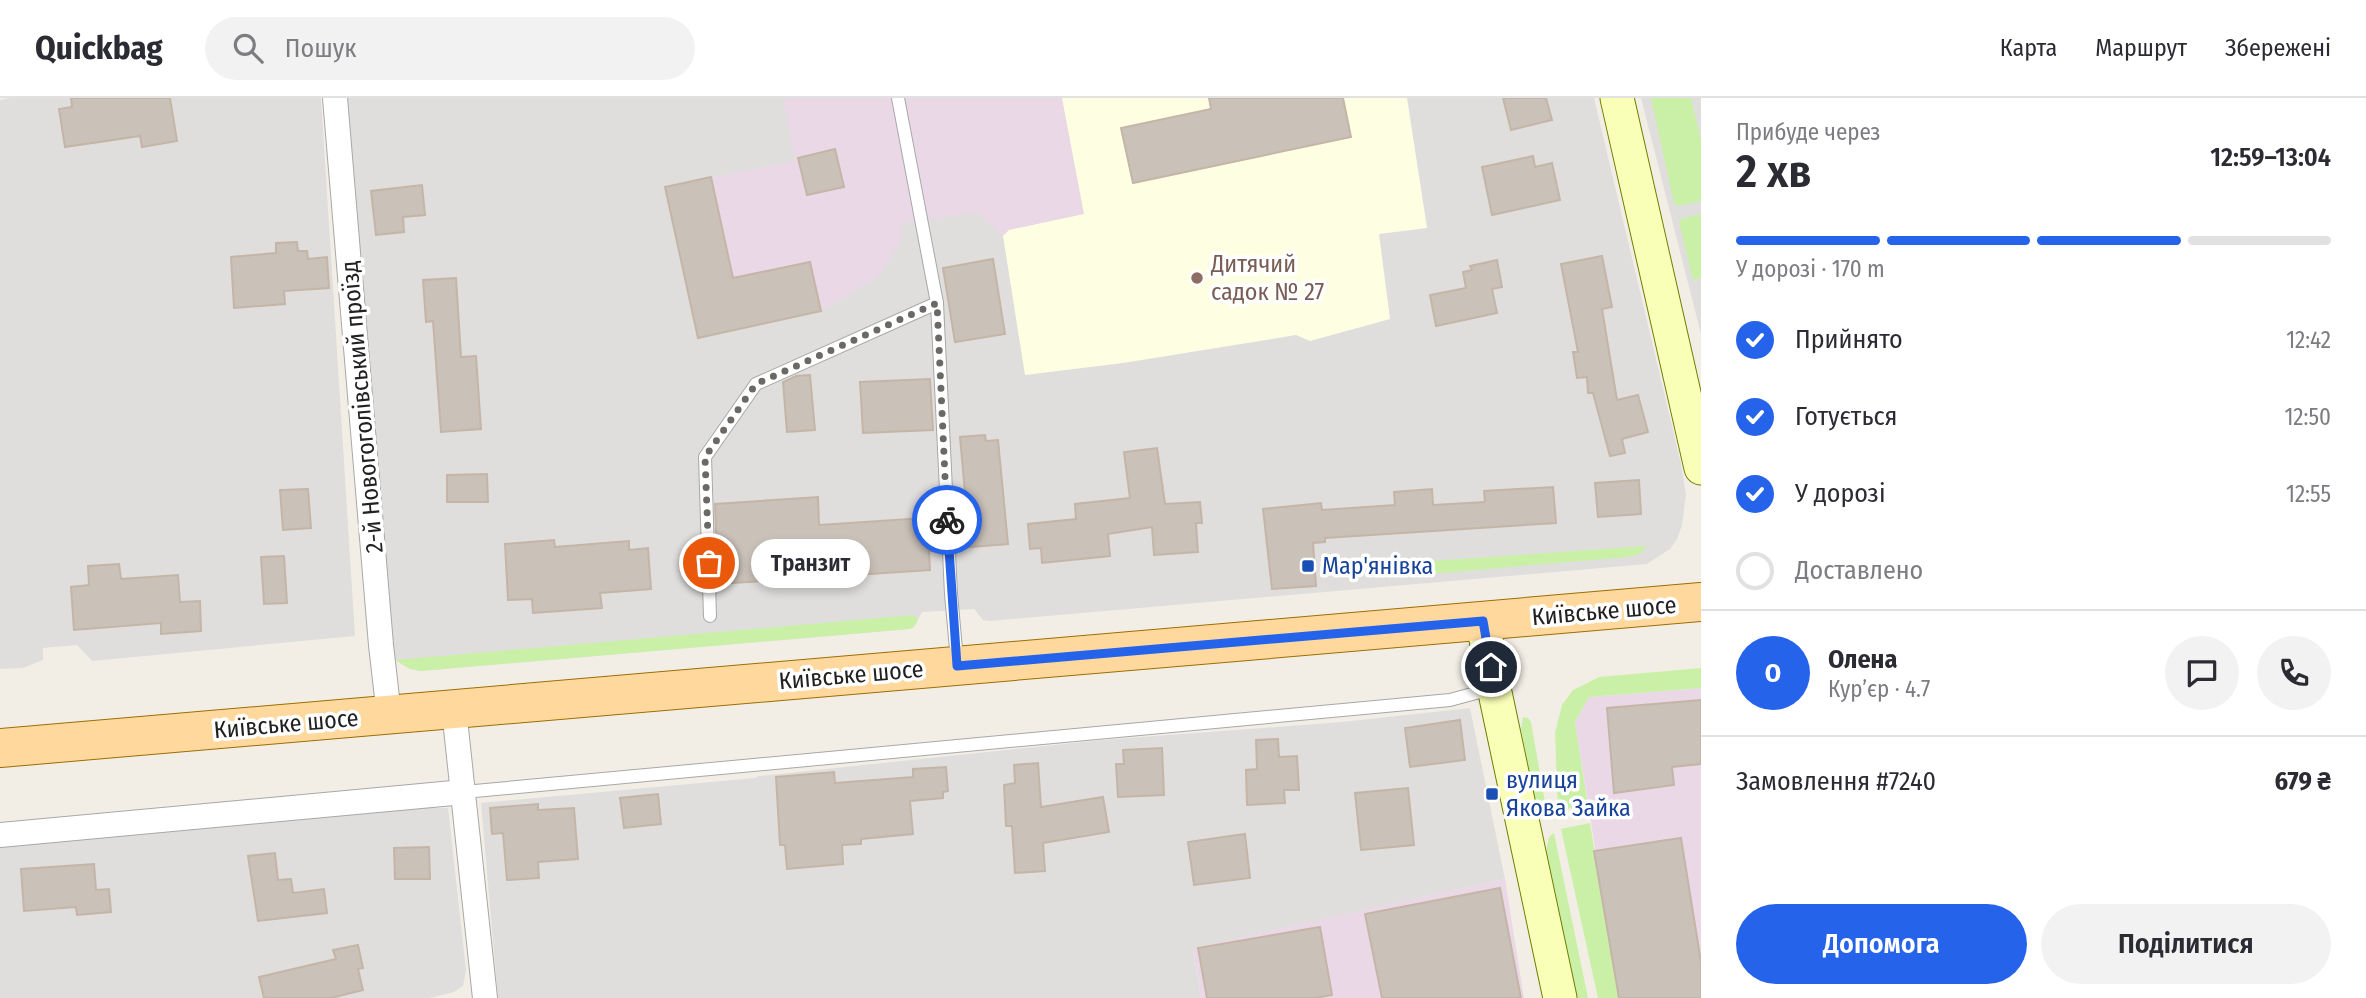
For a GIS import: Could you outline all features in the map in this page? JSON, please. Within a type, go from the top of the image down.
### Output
[{"type":"main road","name":"Київське шосе","points":[[0,748],[1701,602]]},
{"type":"street","name":"2-й Новогоголівський проїзд","points":[[335,98],[389,715]]},
{"type":"street","points":[[1617,98],[1701,468]]},
{"type":"street","points":[[1483,621],[1494,688],[1560,998]]},
{"type":"street","points":[[454,709],[464,792],[480,997]]},
{"type":"street","points":[[0,835],[464,792]]},
{"type":"lane","points":[[898,98],[937,303],[957,666]]},
{"type":"lane","points":[[710,616],[705,457],[756,384],[937,303]]},
{"type":"lane","points":[[464,792],[1436,702],[1494,688]]},
{"type":"shaded area","points":[[321,98],[355,636],[92,661],[77,645],[43,648],[43,660],[23,668],[0,669],[0,100]]},
{"type":"shaded area","points":[[342,98],[1594,98],[1681,464],[1686,495],[1682,525],[1670,549],[1647,564],[990,621],[983,620],[974,609],[922,612],[914,627],[909,629],[421,671],[410,669],[395,660],[386,645]]},
{"type":"shaded area","points":[[783,98],[1062,98],[1084,214],[1009,230],[1003,236],[977,212],[903,223],[899,245],[876,278],[821,311],[698,337],[665,187],[796,161]]},
{"type":"shaded area","name":"Дитячий садок № 27","points":[[1062,98],[1407,98],[1427,228],[1379,234],[1390,319],[1310,341],[1296,335],[1123,363],[1025,375],[1003,236],[1009,230],[1084,214]]},
{"type":"shaded area","points":[[1641,98],[1701,98],[1701,334]]},
{"type":"shaded area","points":[[1701,688],[1701,998],[1619,998],[1575,722],[1589,697]]},
{"type":"shaded area","points":[[1470,708],[1505,879],[1193,949],[1201,998],[498,998],[481,803],[755,778],[1102,740],[1342,722]]},
{"type":"shaded area","points":[[448,808],[466,970],[463,986],[454,992],[430,998],[0,998],[0,845]]},
{"type":"shaded area","points":[[1505,879],[1524,998],[1201,998],[1193,948]]},
{"type":"green space","points":[[1651,98],[1691,98],[1701,140],[1701,201],[1678,206],[1674,203]]},
{"type":"green space","points":[[1701,214],[1701,278],[1693,280],[1679,222],[1681,219]]},
{"type":"green space","points":[[1647,546],[1641,553],[1628,557],[1417,575],[1417,562]]},
{"type":"green space","points":[[914,615],[918,620],[914,627],[909,629],[421,671],[410,669],[395,660]]},
{"type":"green space","points":[[1701,668],[1701,688],[1589,697],[1575,722],[1588,806],[1558,810],[1555,733],[1562,705],[1573,690],[1599,677]]},
{"type":"green space","points":[[1523,717],[1531,722],[1546,808],[1535,801],[1521,729]]},
{"type":"green space","points":[[1590,823],[1619,998],[1598,998],[1561,829]]},
{"type":"green space","points":[[1554,833],[1588,998],[1575,998],[1546,852],[1549,837]]},
{"type":"building","points":[[71,98],[170,98],[177,141],[142,147],[140,136],[65,147],[59,109],[72,107]]},
{"type":"building","points":[[1209,98],[1343,98],[1351,137],[1133,183],[1121,128],[1211,109]]},
{"type":"building","points":[[1503,98],[1546,98],[1552,120],[1511,130]]},
{"type":"building","points":[[835,149],[844,187],[807,195],[798,158]]},
{"type":"building","points":[[1533,156],[1535,167],[1552,163],[1560,200],[1492,215],[1482,167]]},
{"type":"building","points":[[711,177],[733,278],[810,262],[821,311],[698,338],[665,187]]},
{"type":"building","points":[[422,185],[425,215],[403,217],[404,232],[376,235],[371,191]]},
{"type":"building","points":[[297,242],[298,251],[307,251],[308,259],[327,257],[329,288],[284,291],[285,304],[234,308],[231,257],[276,253],[276,243]]},
{"type":"building","points":[[1602,256],[1612,307],[1602,309],[1617,400],[1638,395],[1648,432],[1622,439],[1625,453],[1610,456],[1593,393],[1588,393],[1587,377],[1577,378],[1573,352],[1578,352],[1561,264]]},
{"type":"building","points":[[993,259],[1005,334],[955,342],[943,268]]},
{"type":"building","points":[[1497,260],[1502,287],[1492,289],[1497,313],[1436,326],[1430,295],[1466,288],[1463,272],[1472,270],[1470,266]]},
{"type":"building","points":[[456,278],[461,357],[476,356],[481,429],[441,432],[433,321],[426,322],[423,280]]},
{"type":"building","points":[[810,375],[815,430],[787,432],[783,382],[796,376]]},
{"type":"building","points":[[930,379],[933,430],[863,433],[860,382]]},
{"type":"building","points":[[985,435],[986,441],[998,440],[1008,544],[958,548],[956,515],[967,515],[960,437]]},
{"type":"building","points":[[1157,448],[1165,504],[1200,502],[1202,523],[1196,523],[1198,552],[1154,555],[1152,527],[1108,534],[1110,556],[1042,563],[1041,548],[1030,549],[1028,524],[1076,519],[1075,504],[1130,498],[1124,452]]},
{"type":"building","points":[[487,474],[488,502],[447,502],[447,475]]},
{"type":"building","points":[[1639,480],[1641,514],[1598,517],[1595,483]]},
{"type":"building","points":[[1553,487],[1556,523],[1325,538],[1325,542],[1313,543],[1316,586],[1272,589],[1263,509],[1321,503],[1322,510],[1395,505],[1394,492],[1432,489],[1433,505],[1485,502],[1484,491]]},
{"type":"building","points":[[308,489],[311,528],[283,530],[280,490]]},
{"type":"building","points":[[818,497],[819,525],[939,517],[940,550],[929,551],[930,570],[718,584],[715,504]]},
{"type":"building","points":[[554,540],[555,547],[629,541],[629,550],[648,548],[651,589],[600,593],[602,608],[533,613],[532,599],[508,600],[505,544]]},
{"type":"building","points":[[284,556],[287,603],[264,604],[261,557]]},
{"type":"building","points":[[119,564],[121,579],[178,575],[180,602],[200,601],[201,631],[161,634],[161,623],[74,630],[71,587],[89,585],[88,566]]},
{"type":"building","points":[[1701,700],[1701,764],[1672,767],[1674,785],[1614,793],[1607,708]]},
{"type":"building","points":[[1460,720],[1465,760],[1410,767],[1405,728]]},
{"type":"building","points":[[1278,739],[1279,757],[1297,756],[1299,790],[1284,790],[1285,803],[1247,805],[1246,770],[1257,769],[1256,740]]},
{"type":"building","points":[[1162,748],[1164,795],[1118,797],[1116,764],[1124,764],[1123,750]]},
{"type":"building","points":[[1038,763],[1041,807],[1103,797],[1109,832],[1043,843],[1045,871],[1015,873],[1012,826],[1006,826],[1004,785],[1015,783],[1014,765]]},
{"type":"building","points":[[946,767],[948,791],[943,792],[943,798],[910,801],[913,834],[861,839],[861,844],[842,845],[843,864],[787,869],[785,845],[780,845],[776,777],[834,772],[835,783],[913,777],[913,769]]},
{"type":"building","points":[[1408,788],[1414,845],[1361,850],[1355,793]]},
{"type":"building","points":[[658,794],[661,824],[624,828],[620,798]]},
{"type":"building","points":[[538,804],[538,810],[574,808],[578,859],[538,862],[539,878],[507,880],[503,833],[492,834],[490,808]]},
{"type":"building","points":[[1245,834],[1250,878],[1194,885],[1188,842]]},
{"type":"building","points":[[1681,838],[1701,962],[1701,998],[1619,998],[1594,851]]},
{"type":"building","points":[[429,847],[430,879],[395,879],[394,848]]},
{"type":"building","points":[[275,853],[278,880],[291,879],[293,893],[324,889],[327,913],[258,921],[248,856]]},
{"type":"building","points":[[94,864],[96,890],[109,889],[111,912],[77,915],[76,907],[24,911],[21,869]]},
{"type":"building","points":[[1500,888],[1521,998],[1382,998],[1365,914]]},
{"type":"building","points":[[1320,927],[1332,995],[1315,998],[1207,998],[1198,948]]},
{"type":"building","points":[[358,945],[363,968],[358,969],[363,990],[331,998],[264,998],[259,977],[336,959],[333,950]]},
{"type":"way so far","points":[[709,563],[705,457],[756,384],[937,303],[947,520]]},
{"type":"place","name":"Дитячий садок № 27","points":[[1197,278]]},
{"type":"place","name":"Транзит","points":[[709,563]]},
{"type":"place","name":"Мар'янівка","points":[[1308,566]]},
{"type":"place","name":"вулиця Якова Зайка","points":[[1492,794]]},
{"type":"route","points":[[947,520],[957,666],[1483,621],[1491,667]]}]
